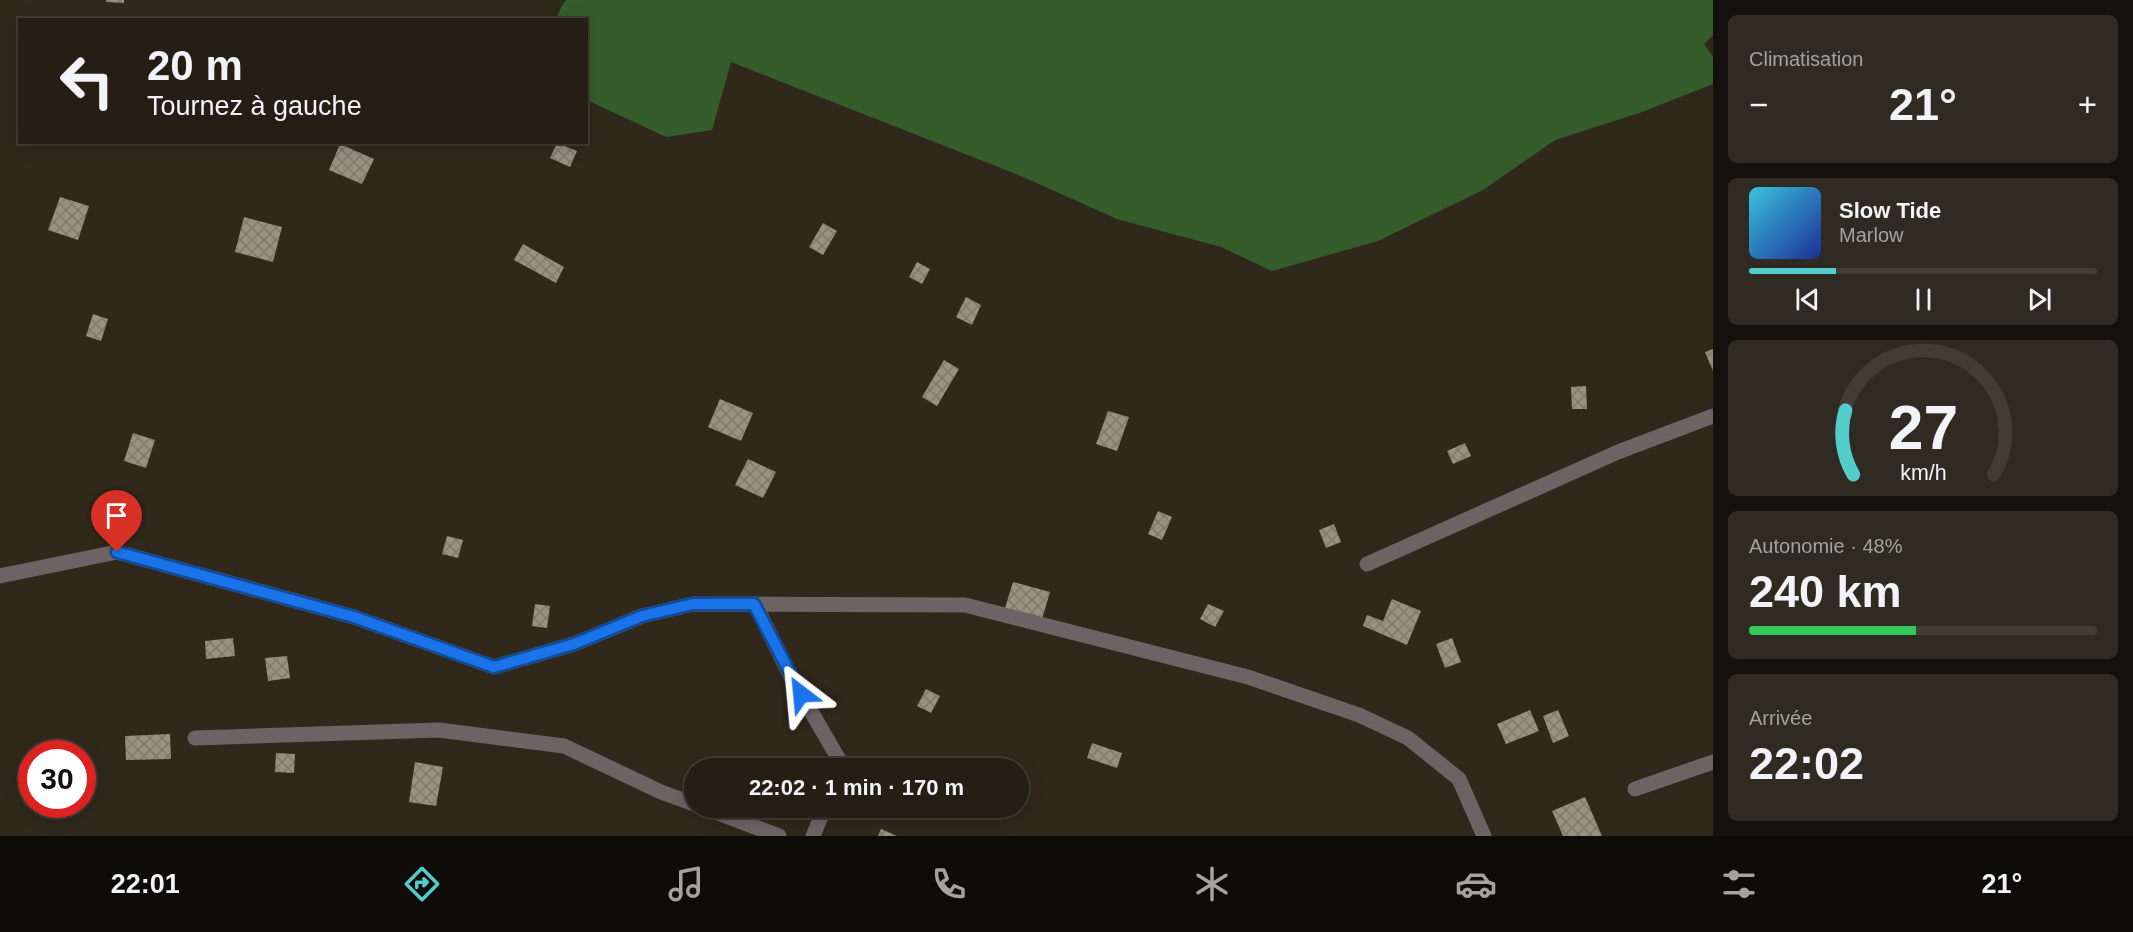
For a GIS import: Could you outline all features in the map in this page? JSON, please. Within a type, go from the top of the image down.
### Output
[{"type":"street","points":[[1367,564],[1618,452],[1713,416]]},
{"type":"street","points":[[0,576],[117,552],[354,617],[494,667],[574,644],[642,616],[693,604],[965,605],[1248,677],[1359,715],[1408,738],[1459,779],[1484,836]]},
{"type":"street","points":[[754,604],[791,677],[839,758]]},
{"type":"street","points":[[195,738],[439,730],[564,746],[661,792],[684,800]]},
{"type":"street","points":[[1635,789],[1713,762]]},
{"type":"street","points":[[731,818],[779,836]]},
{"type":"street","points":[[813,836],[820,818]]},
{"type":"green space","points":[[566,0],[1713,0],[1713,35],[1704,44],[1713,57],[1713,84],[1642,112],[1555,140],[1483,190],[1378,241],[1272,271],[1221,247],[1117,219],[1021,176],[731,62],[712,130],[666,137],[588,100],[588,18],[556,18]]},
{"type":"building","points":[[106,0],[124,0],[124,3],[106,2]]},
{"type":"building","points":[[340,144],[374,159],[362,184],[329,170]]},
{"type":"building","points":[[557,144],[577,151],[570,167],[550,158]]},
{"type":"building","points":[[60,197],[89,206],[78,240],[48,230]]},
{"type":"building","points":[[244,217],[282,227],[273,262],[235,252]]},
{"type":"building","points":[[823,223],[837,231],[823,255],[809,247]]},
{"type":"building","points":[[523,244],[564,267],[556,283],[514,260]]},
{"type":"building","points":[[917,262],[930,269],[922,284],[909,277]]},
{"type":"building","points":[[966,297],[981,305],[972,325],[956,317]]},
{"type":"building","points":[[93,314],[108,319],[101,341],[86,336]]},
{"type":"building","points":[[1713,349],[1713,371],[1705,352]]},
{"type":"building","points":[[944,360],[959,369],[937,406],[922,397]]},
{"type":"building","points":[[1586,386],[1587,409],[1572,409],[1571,387]]},
{"type":"building","points":[[720,399],[753,413],[741,441],[708,427]]},
{"type":"building","points":[[1108,411],[1129,417],[1117,451],[1096,444]]},
{"type":"building","points":[[133,433],[155,440],[146,468],[124,461]]},
{"type":"building","points":[[1465,443],[1471,456],[1453,464],[1447,451]]},
{"type":"building","points":[[748,459],[776,472],[763,498],[735,485]]},
{"type":"building","points":[[1158,511],[1172,517],[1162,540],[1148,534]]},
{"type":"building","points":[[1334,524],[1341,542],[1326,548],[1319,530]]},
{"type":"building","points":[[447,536],[463,540],[458,558],[442,554]]},
{"type":"building","points":[[1013,582],[1050,592],[1042,619],[1005,608]]},
{"type":"building","points":[[1392,599],[1421,611],[1407,645],[1363,626],[1367,615],[1383,621]]},
{"type":"building","points":[[535,604],[550,606],[547,628],[532,626]]},
{"type":"building","points":[[1208,604],[1224,611],[1215,627],[1200,619]]},
{"type":"building","points":[[233,638],[235,656],[206,659],[205,641]]},
{"type":"building","points":[[1452,638],[1461,662],[1445,668],[1436,644]]},
{"type":"building","points":[[287,656],[290,678],[268,681],[265,658]]},
{"type":"building","points":[[926,689],[940,696],[931,713],[917,706]]},
{"type":"building","points":[[1530,710],[1539,731],[1506,744],[1497,724]]},
{"type":"building","points":[[1558,710],[1569,736],[1553,743],[1543,716]]},
{"type":"building","points":[[170,734],[171,759],[126,760],[125,736]]},
{"type":"building","points":[[1092,743],[1122,753],[1117,768],[1087,758]]},
{"type":"building","points":[[276,753],[295,754],[294,773],[275,772]]},
{"type":"building","points":[[415,762],[443,767],[436,806],[409,802]]},
{"type":"building","points":[[1585,797],[1602,836],[1563,836],[1552,811]]},
{"type":"building","points":[[881,829],[897,836],[878,836]]},
{"type":"route","points":[[117,552],[354,617],[494,667],[574,644],[642,616],[693,604],[754,604],[801,694]]}]
